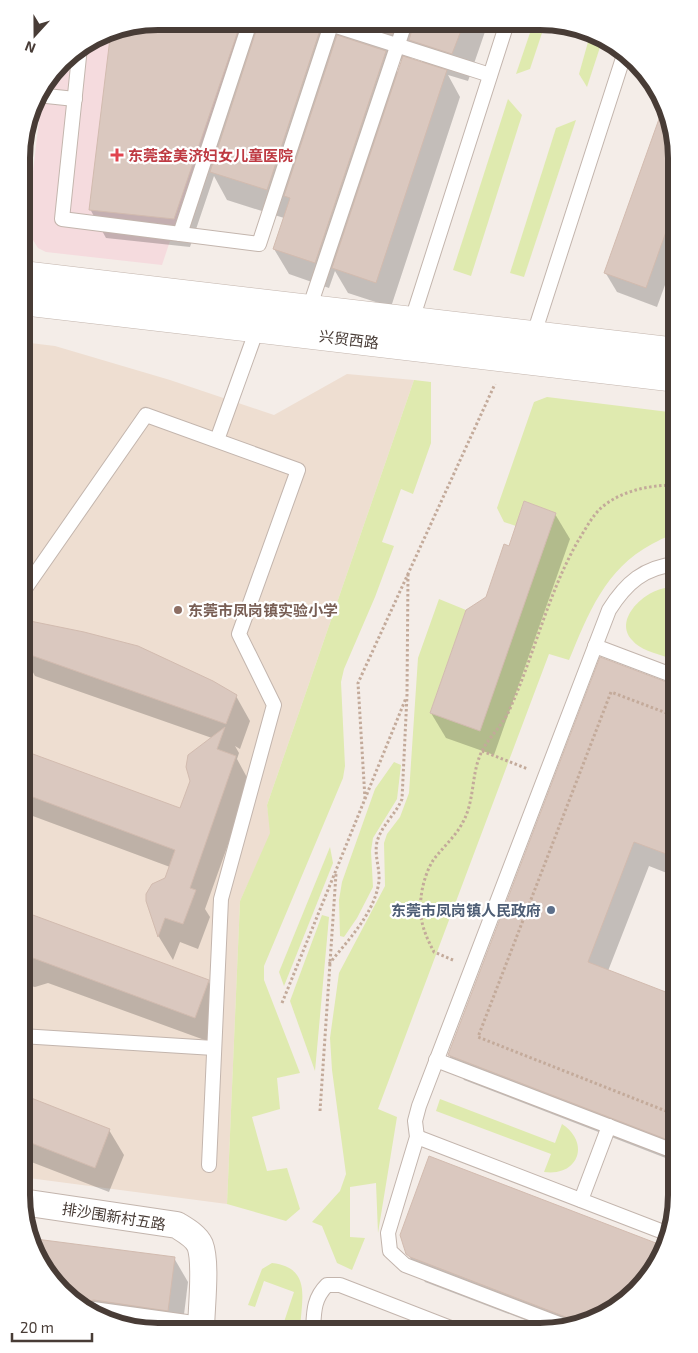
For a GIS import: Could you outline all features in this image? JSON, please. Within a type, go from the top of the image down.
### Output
[{"type":"street","name":"兴贸西路","points":[[30,276],[309,308],[409,334]]},
{"type":"street","name":"兴贸西路","points":[[30,302],[301,334],[409,334],[531,348],[668,352]]},
{"type":"street","name":"兴贸西路","points":[[531,348],[668,376]]},
{"type":"street","name":"排沙围新村五路","points":[[30,1203],[177,1225],[190,1233],[200,1244],[203,1259],[201,1323]]},
{"type":"lane","points":[[180,234],[247,30]]},
{"type":"lane","points":[[79,57],[62,219],[259,244],[327,30]]},
{"type":"lane","points":[[350,30],[490,75]]},
{"type":"lane","points":[[301,334],[403,30]]},
{"type":"lane","points":[[409,334],[505,30]]},
{"type":"lane","points":[[531,348],[622,60]]},
{"type":"lane","points":[[46,96],[75,99]]},
{"type":"lane","points":[[217,440],[257,329]]},
{"type":"lane","points":[[30,582],[146,415],[298,470],[238,634],[274,706],[221,899],[209,1165]]},
{"type":"lane","points":[[554,1322],[405,1266],[390,1251],[388,1233],[417,1137],[415,1121],[419,1106],[609,610],[631,581],[647,570],[668,566]]},
{"type":"lane","points":[[596,646],[668,674]]},
{"type":"lane","points":[[30,1037],[214,1048]]},
{"type":"lane","points":[[436,1060],[668,1149]]},
{"type":"lane","points":[[581,1200],[609,1126]]},
{"type":"lane","points":[[417,1137],[662,1232]]},
{"type":"lane","points":[[313,1323],[314,1306],[318,1294],[327,1285],[340,1285],[438,1323]]},
{"type":"lane","points":[[103,1311],[177,1323]]},
{"type":"path","points":[[365,799],[358,683],[496,381]]},
{"type":"path","points":[[501,978],[434,952],[426,937],[420,919],[420,899],[426,878],[434,860],[453,838],[464,820],[472,798],[474,772],[482,751],[506,716],[565,564],[587,527],[601,508],[624,494],[655,485],[668,485]]},
{"type":"path","points":[[329,964],[358,928],[375,894],[378,882],[377,842],[398,810],[404,786],[408,571]]},
{"type":"path","points":[[668,714],[610,692],[478,1037],[668,1112]]},
{"type":"path","points":[[282,1003],[407,695]]},
{"type":"path","points":[[320,1111],[336,870]]},
{"type":"shaded area","name":"东莞金美济妇女儿童医院","points":[[240,30],[162,265],[46,252],[38,248],[30,235],[30,197],[41,108],[47,94],[62,73],[80,56],[101,43],[125,34],[141,31]]},
{"type":"shaded area","name":"东莞市凤岗镇实验小学","points":[[30,343],[55,346],[170,380],[274,415],[347,374],[414,380],[267,805],[271,833],[240,901],[227,1204],[30,1178]]},
{"type":"green space","points":[[531,30],[543,30],[530,69],[516,74]]},
{"type":"green space","points":[[589,40],[601,45],[587,87],[579,74]]},
{"type":"green space","points":[[508,99],[522,115],[471,276],[453,270]]},
{"type":"green space","points":[[576,120],[524,277],[510,273],[556,128]]},
{"type":"green space","points":[[414,380],[431,382],[431,443],[413,494],[401,489],[382,542],[394,546],[375,597],[344,669],[341,682],[345,766],[343,778],[264,966],[264,980],[300,1073],[277,1078],[280,1109],[252,1117],[267,1171],[287,1168],[300,1209],[286,1221],[227,1204],[240,901],[270,833],[267,805]]},
{"type":"green space","points":[[547,397],[668,412],[668,536],[636,554],[610,580],[591,610],[569,660],[549,654],[378,1109],[397,1117],[378,1233],[376,1183],[350,1187],[350,1237],[365,1238],[352,1270],[337,1263],[322,1226],[312,1222],[340,1191],[346,1174],[332,1070],[330,1038],[339,973],[385,886],[384,843],[387,834],[400,817],[409,793],[418,658],[439,599],[466,610],[430,713],[480,730],[556,513],[524,501],[516,526],[504,522],[497,508],[534,402]]},
{"type":"green space","points":[[668,588],[668,625],[666,630],[668,631],[668,652],[666,657],[648,651],[635,643],[627,632],[626,624],[628,616],[639,602],[646,596]]},
{"type":"green space","points":[[394,762],[401,765],[397,799],[373,838],[371,851],[373,887],[357,918],[344,937],[340,936],[339,900],[342,882],[375,789]]},
{"type":"green space","points":[[330,847],[333,863],[284,986],[279,972]]},
{"type":"green space","points":[[322,915],[329,917],[315,1071],[290,1001]]},
{"type":"green space","points":[[440,1099],[555,1143],[562,1124],[571,1132],[576,1140],[577,1157],[565,1169],[556,1172],[544,1172],[551,1154],[436,1111]]},
{"type":"green space","points":[[272,1263],[285,1266],[294,1271],[302,1287],[300,1323],[284,1323],[294,1292],[264,1281],[255,1307],[248,1305],[262,1269]]},
{"type":"building","points":[[238,30],[174,219],[89,210],[110,40],[141,31]]},
{"type":"building","points":[[256,30],[320,30],[267,190],[210,172]]},
{"type":"building","points":[[379,30],[393,30],[392,34]]},
{"type":"building","points":[[412,30],[461,30],[452,54],[409,40]]},
{"type":"building","points":[[337,35],[386,51],[315,263],[273,249],[290,198],[284,196]]},
{"type":"building","points":[[403,56],[447,70],[376,283],[332,268]]},
{"type":"building","points":[[660,115],[667,141],[668,226],[646,288],[604,273]]},
{"type":"building","points":[[524,501],[556,513],[480,731],[430,713],[466,610],[486,597],[504,544],[509,546]]},
{"type":"building","points":[[30,621],[138,646],[213,681],[237,695],[226,724],[30,655]]},
{"type":"building","name":"东莞市凤岗镇人民政府","points":[[600,657],[668,683],[668,855],[634,842],[588,962],[668,993],[668,1140],[448,1055]]},
{"type":"building","points":[[225,727],[217,749],[236,756],[190,888],[196,890],[183,924],[165,918],[158,937],[146,901],[146,894],[152,884],[165,878],[175,850],[30,796],[30,753],[180,808],[190,781],[186,767],[188,755]]},
{"type":"building","points":[[30,914],[209,980],[195,1018],[33,958],[30,959]]},
{"type":"building","points":[[30,1098],[110,1129],[95,1168],[30,1143]]},
{"type":"building","points":[[429,1156],[658,1244],[651,1259],[631,1286],[597,1310],[571,1319],[410,1257],[406,1254],[400,1235]]},
{"type":"building","points":[[38,1239],[175,1257],[168,1311],[94,1300],[89,1301],[73,1291],[62,1280],[43,1252]]},
{"type":"place","name":"东莞金美济妇女儿童医院","points":[[117,155]]},
{"type":"place","name":"东莞市凤岗镇实验小学","points":[[178,610]]},
{"type":"place","name":"东莞市凤岗镇人民政府","points":[[551,910]]}]
